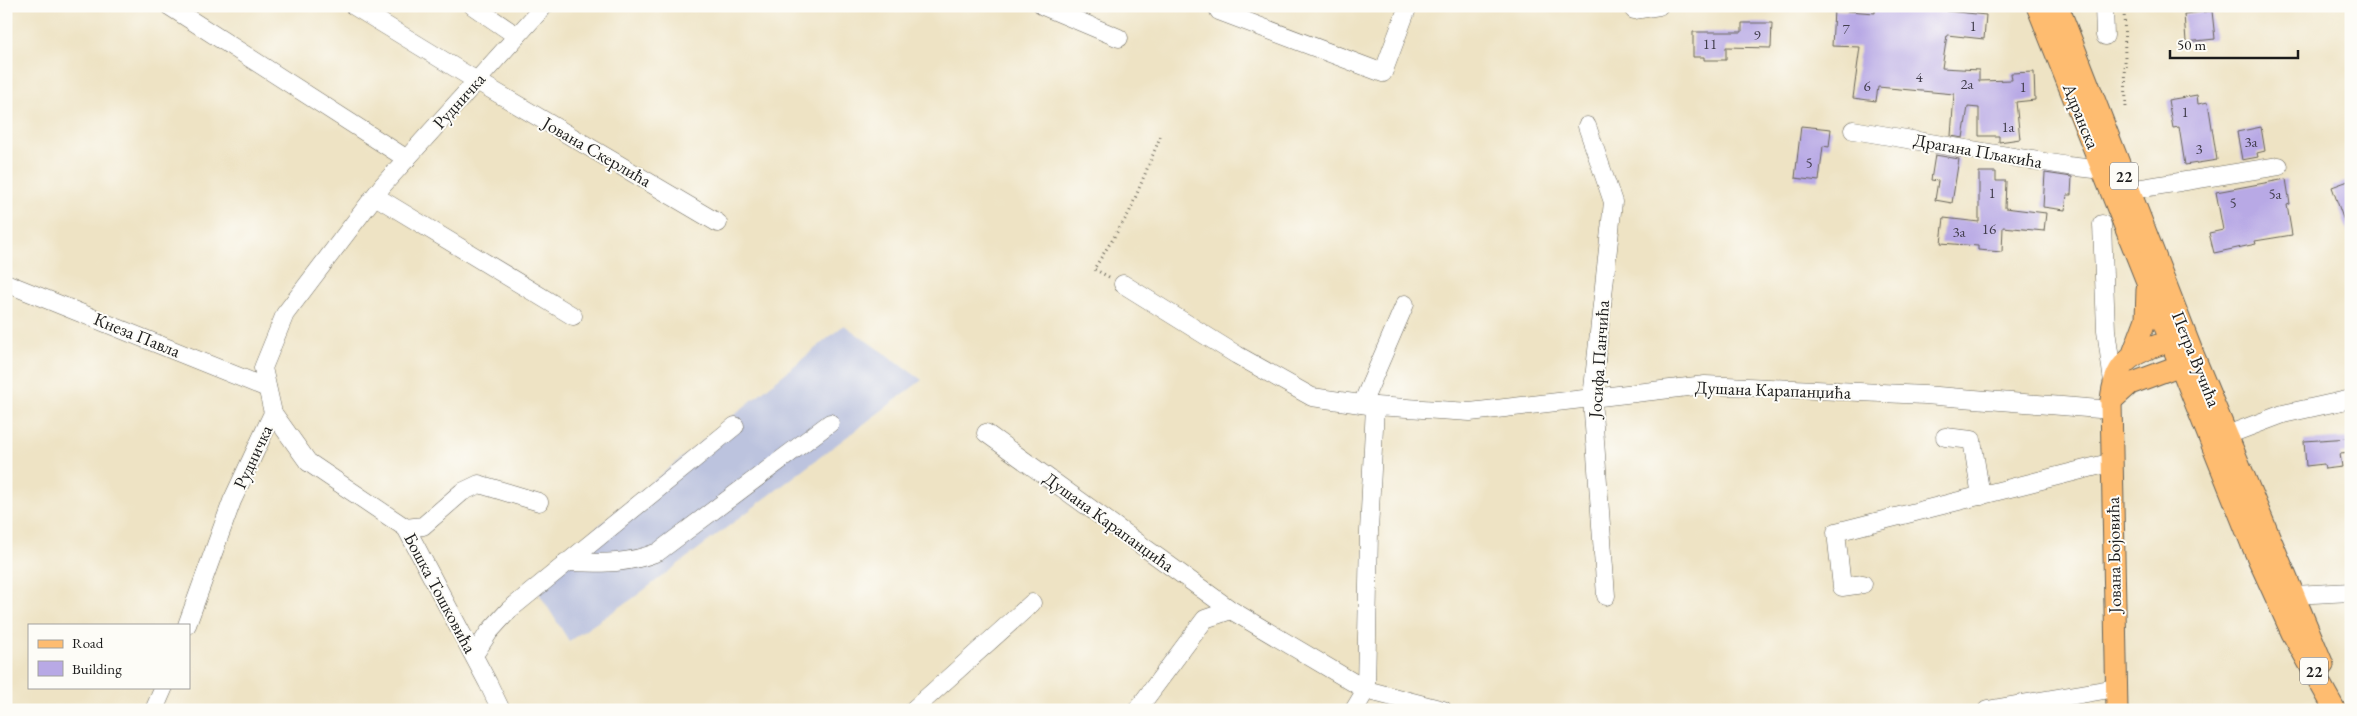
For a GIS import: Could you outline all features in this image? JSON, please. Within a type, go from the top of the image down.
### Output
[{"type":"main road","name":"Адранска","points":[[2037,6],[2148,281]]},
{"type":"main road","name":"Петра Вучића","points":[[2058,6],[2130,190],[2184,352],[2203,422],[2252,545],[2292,633],[2335,710]]},
{"type":"main road","name":"Петра Вучића","points":[[2148,281],[2227,434],[2341,710]]},
{"type":"main road","points":[[2112,398],[2120,369],[2132,356],[2146,319],[2148,281]]},
{"type":"main road","points":[[2132,356],[2184,352]]},
{"type":"main road","points":[[2112,398],[2123,388],[2184,352]]},
{"type":"main road","points":[[2138,380],[2162,381],[2173,384],[2192,403],[2203,422]]},
{"type":"main road","name":"Јована Бојовића","points":[[2112,398],[2117,710]]},
{"type":"street","points":[[169,6],[407,159]]},
{"type":"street","name":"Јована Скерлића","points":[[354,6],[476,81],[718,223]]},
{"type":"street","points":[[473,6],[517,36]]},
{"type":"street","name":"Рудничка","points":[[187,624],[232,501],[273,413],[263,368],[285,314],[375,196],[544,6]]},
{"type":"street","points":[[1043,6],[1119,38]]},
{"type":"street","points":[[1217,8],[1383,73],[1408,6]]},
{"type":"street","points":[[1634,10],[1659,6]]},
{"type":"street","points":[[2104,6],[2105,36]]},
{"type":"street","name":"Јосифа Панчића","points":[[1587,126],[1612,202],[1592,398],[1606,596]]},
{"type":"street","name":"Драгана Пљакића","points":[[1853,130],[2060,165],[2103,170]]},
{"type":"street","points":[[2130,190],[2279,166]]},
{"type":"street","points":[[375,196],[573,316]]},
{"type":"street","points":[[2102,224],[2106,330],[2112,398]]},
{"type":"street","name":"Кнеза Павла","points":[[6,283],[267,388]]},
{"type":"street","name":"Душана Карапанџића","points":[[1123,284],[1237,355],[1312,397],[1369,405],[1470,412],[1705,384],[1925,396],[2112,398]]},
{"type":"street","points":[[1354,710],[1366,690],[1369,405],[1405,304]]},
{"type":"street","points":[[2227,434],[2283,414],[2351,399]]},
{"type":"street","name":"Бошка Тошковића","points":[[273,413],[308,462],[406,528],[501,710]]},
{"type":"street","points":[[566,562],[616,563],[639,560],[658,552],[830,423]]},
{"type":"street","points":[[474,656],[489,632],[509,610],[734,426]]},
{"type":"street","name":"Душана Карапанџића","points":[[986,433],[1231,610],[1366,690],[1443,710]]},
{"type":"street","points":[[1945,437],[1972,440],[1982,496]]},
{"type":"street","points":[[1863,584],[1842,587],[1836,532],[2112,462]]},
{"type":"street","points":[[406,528],[423,526],[462,492],[480,484],[539,502]]},
{"type":"street","points":[[2294,595],[2351,592]]},
{"type":"street","points":[[913,710],[1032,604]]},
{"type":"street","points":[[1137,710],[1205,619],[1231,610]]},
{"type":"street","points":[[154,710],[164,688]]},
{"type":"street","points":[[1987,710],[2116,688]]},
{"type":"path","points":[[2124,6],[2126,109]]},
{"type":"path","points":[[1123,284],[1094,269],[1129,213],[1161,135]]},
{"type":"shaded area","points":[[844,325],[922,380],[632,599],[569,641],[530,579],[569,550]]},
{"type":"building","points":[[1875,6],[1947,6],[1947,11],[1986,15],[1984,39],[1947,35],[1942,68],[1979,70],[1979,81],[2012,80],[2011,73],[2034,72],[2035,100],[2016,102],[2020,139],[1999,142],[1999,136],[1979,136],[1979,108],[1968,107],[1963,138],[1951,136],[1954,94],[1878,87],[1876,101],[1853,98],[1860,47],[1832,46],[1834,10],[1875,13]]},
{"type":"building","points":[[2212,11],[2215,39],[2186,42],[2184,14]]},
{"type":"building","points":[[1742,23],[1772,23],[1771,48],[1726,47],[1726,60],[1704,60],[1704,57],[1693,57],[1693,32],[1742,32]]},
{"type":"building","points":[[2197,95],[2198,104],[2208,102],[2217,160],[2185,165],[2179,127],[2173,128],[2168,100]]},
{"type":"building","points":[[1801,126],[1831,129],[1829,147],[1823,146],[1819,181],[1795,178]]},
{"type":"building","points":[[2261,127],[2265,151],[2257,153],[2258,157],[2242,160],[2237,132]]},
{"type":"building","points":[[1935,155],[1959,159],[1952,203],[1935,200],[1938,181],[1931,180]]},
{"type":"building","points":[[1979,172],[1996,172],[1996,181],[2006,181],[2005,208],[2046,213],[2044,231],[2003,227],[2002,252],[1978,250],[1978,246],[1941,243],[1944,218],[1979,222]]},
{"type":"building","points":[[2045,173],[2072,177],[2071,195],[2067,195],[2065,210],[2043,207]]},
{"type":"building","points":[[2286,179],[2290,204],[2287,205],[2292,235],[2255,241],[2256,244],[2214,253],[2209,233],[2223,230],[2216,192]]},
{"type":"building","points":[[2351,180],[2351,234],[2349,235],[2332,187]]},
{"type":"building","points":[[2350,438],[2351,453],[2340,454],[2342,467],[2325,469],[2324,464],[2306,466],[2304,441]]}]
